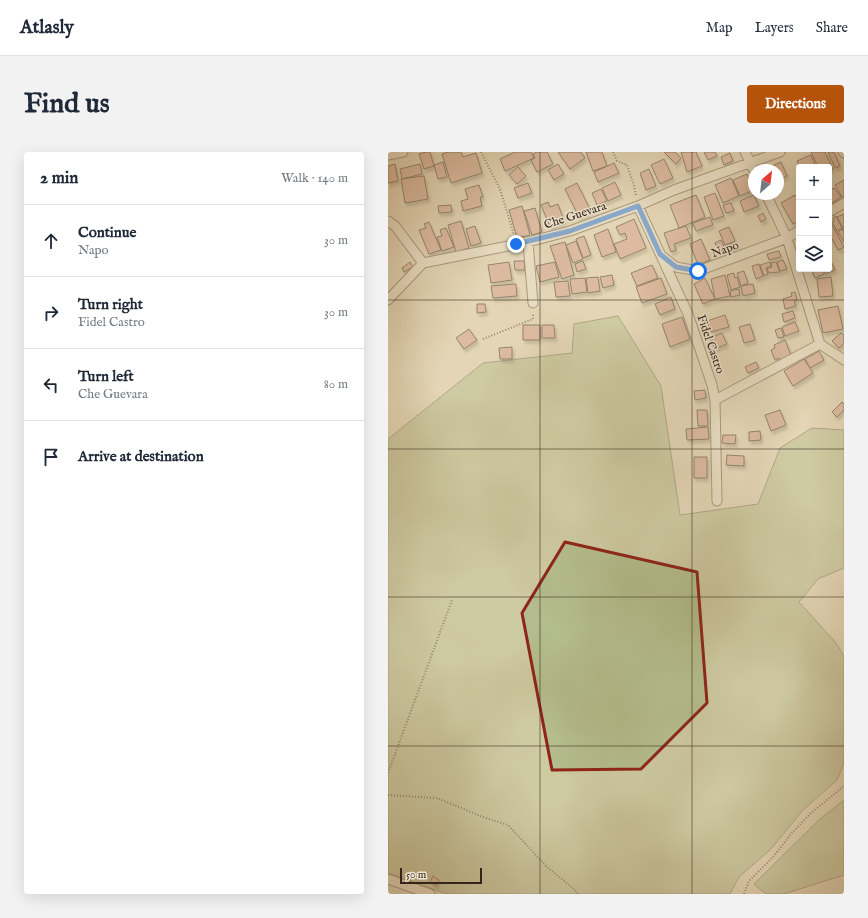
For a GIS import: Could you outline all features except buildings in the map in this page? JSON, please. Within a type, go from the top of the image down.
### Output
[{"type":"street","points":[[388,155],[403,152]]},
{"type":"street","points":[[746,152],[751,164]]},
{"type":"street","name":"Che Guevara","points":[[756,164],[780,152]]},
{"type":"street","name":"Che Guevara","points":[[423,263],[528,242],[570,231],[638,206],[674,190],[748,167]]},
{"type":"street","points":[[769,200],[787,238],[820,344],[844,360]]},
{"type":"street","points":[[832,210],[844,202]]},
{"type":"street","name":"Fidel Castro","points":[[638,206],[688,314],[712,385],[715,400],[717,501]]},
{"type":"street","points":[[388,221],[395,226],[423,263],[388,300]]},
{"type":"street","name":"Napo","points":[[660,254],[676,267],[698,271],[787,238],[796,233]]},
{"type":"street","points":[[528,242],[533,302]]},
{"type":"street","points":[[715,400],[820,344]]},
{"type":"street","points":[[388,879],[430,894]]},
{"type":"path","points":[[481,152],[500,189],[516,244]]},
{"type":"path","points":[[614,152],[617,161],[627,165],[634,185],[638,206]]},
{"type":"path","points":[[482,339],[533,320],[533,302]]},
{"type":"path","points":[[388,773],[452,600]]},
{"type":"path","points":[[744,894],[749,881],[774,856],[791,834],[811,813],[844,786]]},
{"type":"path","points":[[388,795],[438,798],[483,817],[508,825],[547,867],[578,894]]},
{"type":"highlighted area","points":[[565,542],[697,572],[707,703],[641,769],[552,770],[522,613]]},
{"type":"green space","points":[[618,316],[661,386],[680,515],[758,504],[780,448],[812,428],[844,430],[844,568],[818,579],[799,602],[836,643],[844,656],[844,763],[837,780],[803,810],[771,849],[739,877],[730,894],[447,894],[388,873],[388,439],[483,363],[572,353],[574,324]]},
{"type":"green space","points":[[844,800],[844,875],[784,894],[766,894],[754,884],[820,819]]},
{"type":"route","points":[[516,244],[570,231],[638,206],[660,254],[676,267],[698,271]]}]
